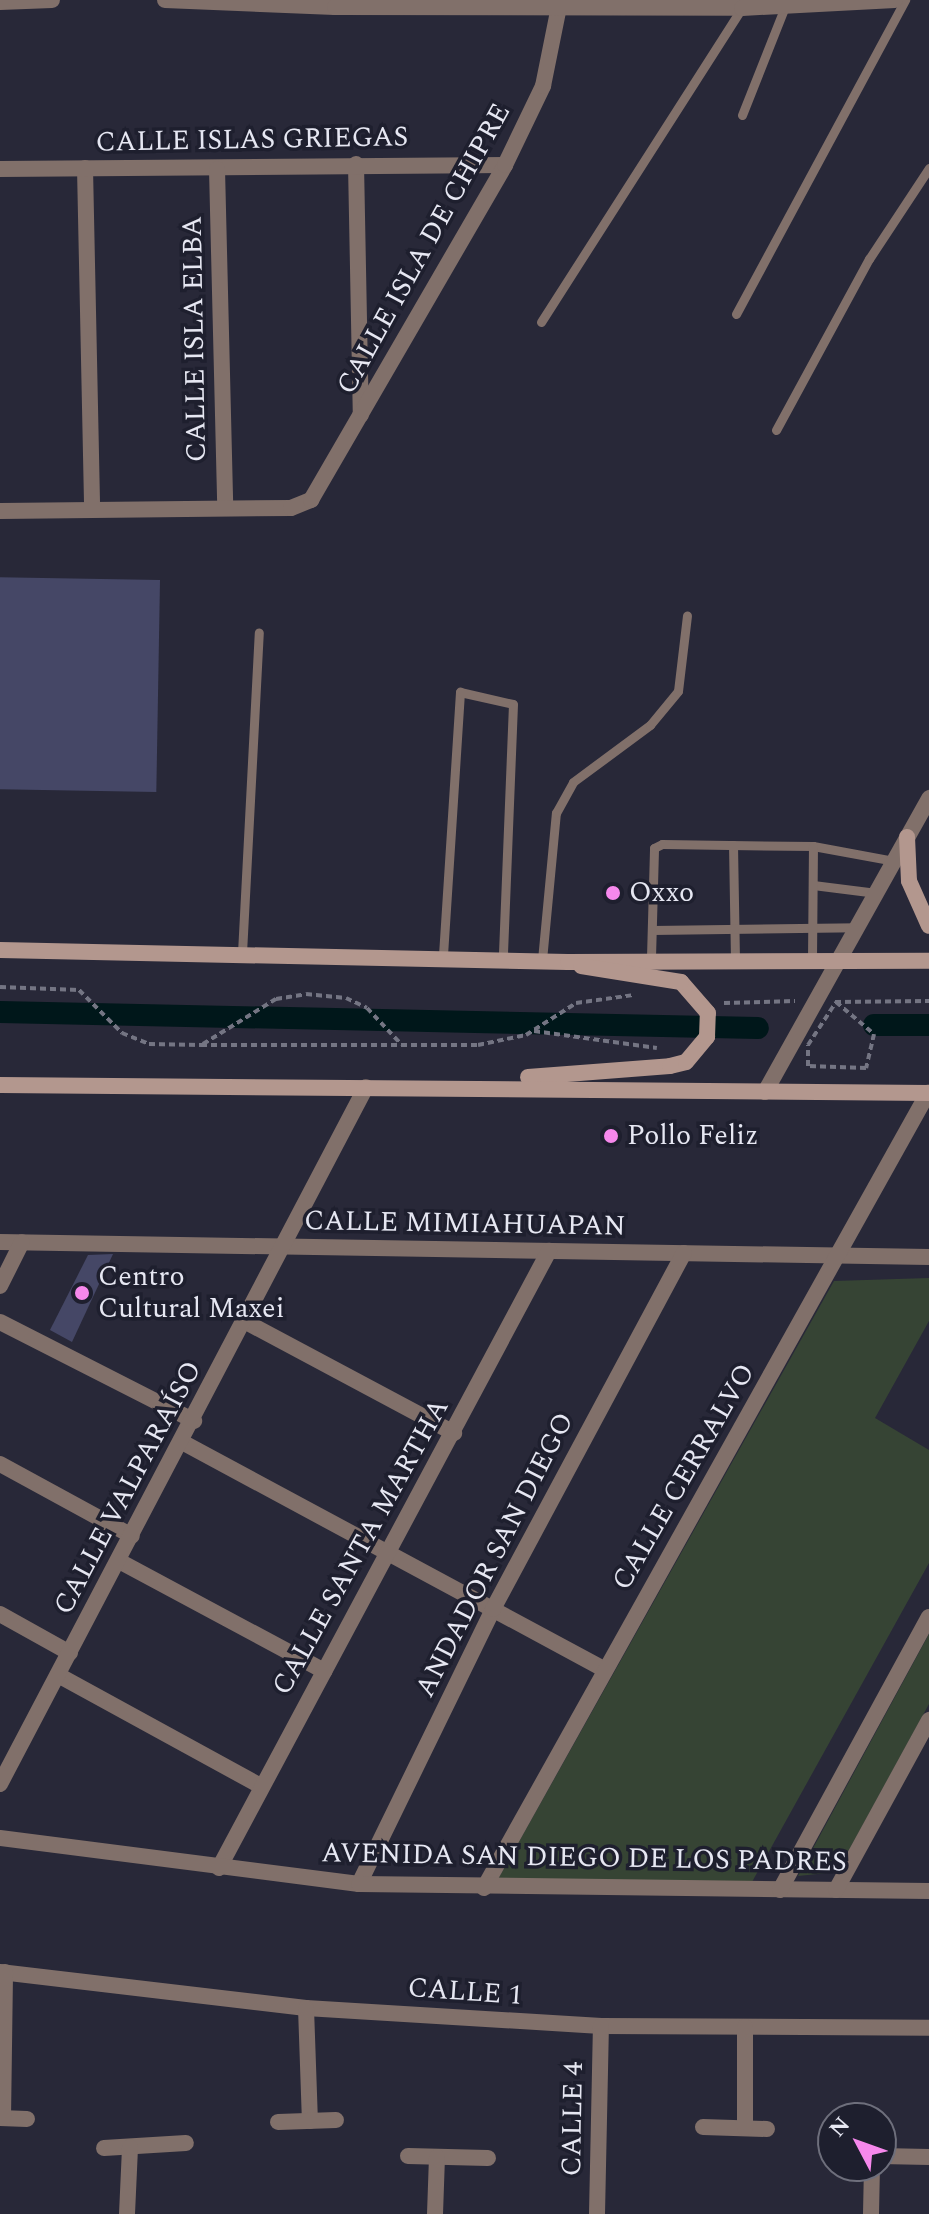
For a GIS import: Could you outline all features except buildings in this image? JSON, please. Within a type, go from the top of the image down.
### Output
[{"type":"main road","points":[[907,837],[909,881],[929,926]]},
{"type":"main road","points":[[0,950],[443,955],[568,962],[651,957],[929,961]]},
{"type":"main road","points":[[500,1085],[532,1076],[670,1066],[686,1062],[707,1037],[708,1013],[681,982],[615,975],[568,962]]},
{"type":"main road","points":[[0,1085],[500,1085],[929,1093]]},
{"type":"street","points":[[0,2],[52,0]]},
{"type":"street","points":[[165,0],[337,4],[525,3],[559,7],[895,0]]},
{"type":"street","name":"CALLE ISLA DE CHIPRE","points":[[225,507],[305,505],[361,417],[505,165],[543,86],[559,7]]},
{"type":"street","points":[[356,164],[361,417]]},
{"type":"street","name":"CALLE ISLAS GRIEGAS","points":[[0,169],[505,165]]},
{"type":"street","points":[[85,168],[92,508]]},
{"type":"street","name":"CALLE ISLA ELBA","points":[[217,169],[225,507]]},
{"type":"street","points":[[0,511],[225,507]]},
{"type":"street","points":[[765,1092],[929,798]]},
{"type":"street","name":"CALLE VALPARAÍSO","points":[[3,1773],[194,1421],[366,1087]]},
{"type":"street","name":"CALLE CERRALVO","points":[[484,1888],[929,1093]]},
{"type":"street","name":"CALLE MIMIAHUAPAN","points":[[0,1242],[684,1253],[842,1251],[868,1258],[929,1257]]},
{"type":"street","points":[[0,1286],[22,1242]]},
{"type":"street","name":"CALLE SANTA MARTHA","points":[[219,1868],[390,1554],[549,1251]]},
{"type":"street","name":"ANDADOR SAN DIEGO","points":[[359,1884],[493,1609],[684,1253]]},
{"type":"street","points":[[0,1322],[194,1421]]},
{"type":"street","points":[[246,1322],[454,1433]]},
{"type":"street","points":[[182,1442],[604,1669]]},
{"type":"street","points":[[0,1464],[132,1536]]},
{"type":"street","points":[[119,1561],[324,1671]]},
{"type":"street","points":[[0,1614],[70,1653]]},
{"type":"street","points":[[780,1890],[929,1617]]},
{"type":"street","points":[[58,1675],[261,1786]]},
{"type":"street","points":[[836,1890],[929,1720]]},
{"type":"street","name":"AVENIDA SAN DIEGO DE LOS PADRES","points":[[0,1838],[359,1884],[484,1888],[929,1891]]},
{"type":"street","points":[[2,1972],[1,2118],[27,2119]]},
{"type":"street","name":"CALLE 1","points":[[2,1972],[306,2008],[601,2026],[929,2028]]},
{"type":"street","points":[[306,2008],[310,2121]]},
{"type":"street","name":"CALLE 4","points":[[597,2214],[601,2026]]},
{"type":"street","points":[[745,2027],[745,2128]]},
{"type":"street","points":[[278,2122],[336,2120]]},
{"type":"street","points":[[703,2127],[767,2129]]},
{"type":"street","points":[[104,2148],[186,2143]]},
{"type":"street","points":[[127,2214],[130,2147]]},
{"type":"street","points":[[408,2156],[488,2158]]},
{"type":"street","points":[[897,2156],[929,2157]]},
{"type":"street","points":[[435,2214],[437,2157]]},
{"type":"street","points":[[871,2214],[872,2182]]},
{"type":"lane","points":[[736,314],[905,0]]},
{"type":"lane","points":[[742,115],[787,2]]},
{"type":"lane","points":[[541,322],[744,4]]},
{"type":"lane","points":[[776,430],[869,259],[929,168]]},
{"type":"lane","points":[[542,960],[556,813],[573,782],[650,725],[678,691],[687,616]]},
{"type":"lane","points":[[242,953],[259,632]]},
{"type":"lane","points":[[443,955],[460,692],[513,704],[503,957]]},
{"type":"lane","points":[[733,845],[735,958]]},
{"type":"lane","points":[[651,957],[654,848],[813,846],[894,861]]},
{"type":"lane","points":[[812,959],[813,846]]},
{"type":"lane","points":[[813,885],[876,893]]},
{"type":"lane","points":[[652,930],[812,925],[857,927]]},
{"type":"path","points":[[0,987],[79,990],[112,1024],[149,1044],[478,1045],[536,1029],[646,1043],[670,1055]]},
{"type":"path","points":[[536,1029],[553,1015],[576,1003],[648,993]]},
{"type":"path","points":[[201,1045],[232,1029],[276,999],[306,994],[346,998],[367,1008],[401,1044]]},
{"type":"path","points":[[836,1002],[859,1018],[874,1034],[866,1068],[808,1066],[808,1045],[836,1002]]},
{"type":"green space","points":[[929,1278],[929,1321],[875,1418],[929,1450],[929,1563],[752,1882],[498,1879],[834,1281]]},
{"type":"green space","points":[[929,1634],[929,1704],[837,1872],[798,1876]]},
{"type":"waterway","points":[[0,1012],[758,1028]]},
{"type":"waterway","points":[[874,1025],[929,1025]]},
{"type":"place","name":"Oxxo","points":[[613,893]]},
{"type":"place","name":"Pollo Feliz","points":[[611,1136]]},
{"type":"place","name":"Centro Cultural Maxei","points":[[82,1293]]}]
